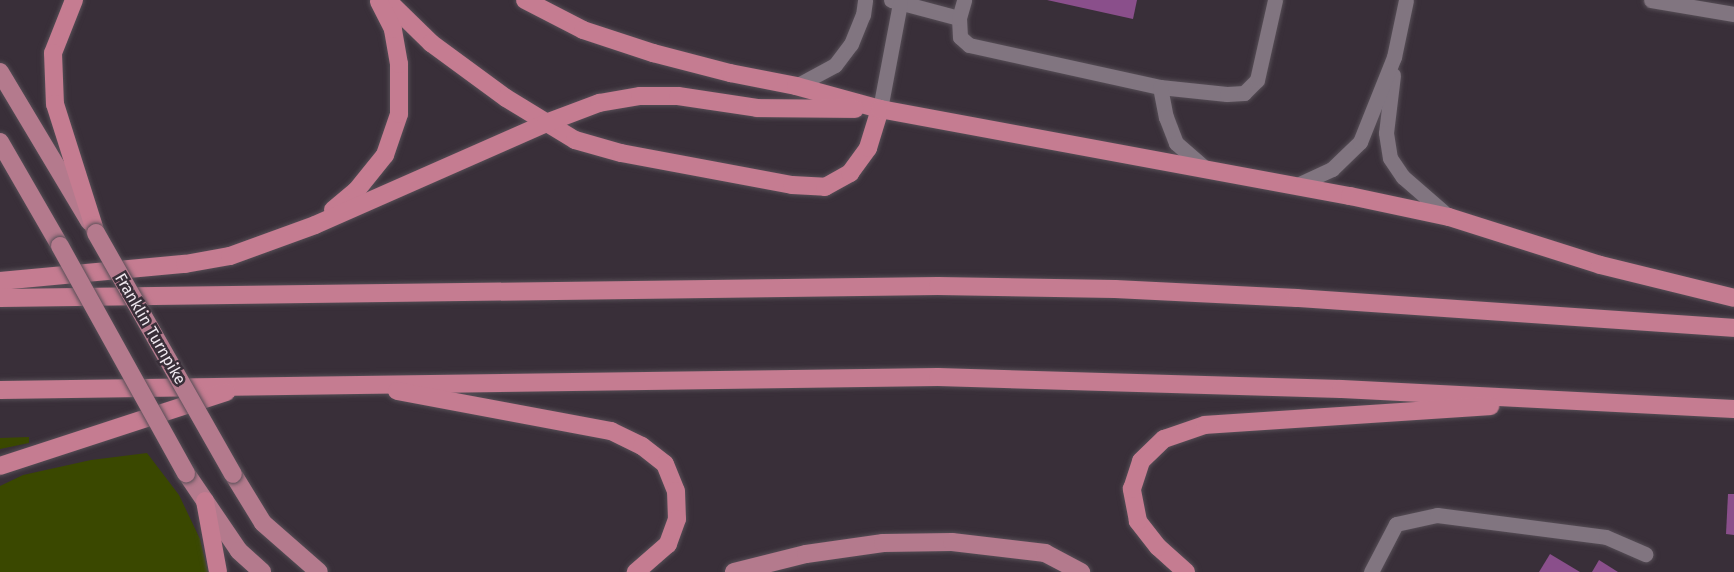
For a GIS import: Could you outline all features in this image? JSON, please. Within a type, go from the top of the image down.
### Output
[{"type":"highway","points":[[74,0],[53,53],[55,104],[96,233]]},
{"type":"highway","points":[[315,225],[356,191],[385,155],[399,114],[399,64],[393,28],[379,0]]},
{"type":"highway","points":[[387,0],[431,44],[506,98],[575,140],[621,153],[792,185],[825,187],[850,173],[868,148],[880,109]]},
{"type":"highway","points":[[525,0],[583,30],[643,50],[730,73],[796,86],[880,109],[1295,186],[1449,218],[1600,265],[1734,298]]},
{"type":"highway","points":[[0,280],[185,264],[230,256],[315,225],[546,123],[599,103],[640,96],[678,96],[757,108],[880,109]]},
{"type":"highway","points":[[0,298],[938,286],[1115,289],[1297,298],[1734,328]]},
{"type":"highway","points":[[0,390],[938,377],[1112,381],[1581,400],[1734,409]]},
{"type":"highway","points":[[357,384],[611,431],[642,446],[665,464],[676,491],[677,519],[668,544],[636,572]]},
{"type":"highway","points":[[0,466],[245,386]]},
{"type":"highway","points":[[1186,572],[1158,547],[1138,521],[1132,489],[1141,461],[1164,439],[1205,425],[1581,400]]},
{"type":"highway","points":[[205,501],[218,572]]},
{"type":"main road","name":"Franklin Turnpike","points":[[0,72],[96,233],[263,523],[319,572]]},
{"type":"main road","points":[[0,142],[186,473],[239,550],[261,572]]},
{"type":"main road","points":[[734,572],[806,554],[861,546],[952,542],[1045,553],[1081,572]]},
{"type":"lane","points":[[796,86],[835,65],[851,45],[863,15],[865,0]]},
{"type":"lane","points":[[964,0],[959,18],[960,37],[969,45],[1160,87],[1203,93],[1244,93],[1257,80],[1275,0]]},
{"type":"lane","points":[[1406,0],[1394,57],[1386,133],[1390,158],[1403,177],[1449,218]]},
{"type":"lane","points":[[1651,0],[1734,14]]},
{"type":"lane","points":[[880,109],[895,2],[959,18]]},
{"type":"lane","points":[[1295,186],[1332,169],[1360,142],[1394,57]]},
{"type":"lane","points":[[1160,87],[1166,117],[1176,143],[1206,169]]},
{"type":"lane","points":[[1371,572],[1395,524],[1437,515],[1606,537],[1645,554]]},
{"type":"green space","points":[[29,437],[29,443],[0,449],[0,438]]},
{"type":"green space","points":[[147,453],[179,495],[200,539],[208,572],[0,572],[0,486],[23,475],[91,460]]},
{"type":"building","points":[[1047,0],[1137,0],[1133,19]]},
{"type":"building","points":[[1728,494],[1734,494],[1734,535],[1726,534]]},
{"type":"building","points":[[1550,554],[1580,572],[1539,572]]},
{"type":"building","points":[[1599,560],[1618,572],[1592,572]]}]
